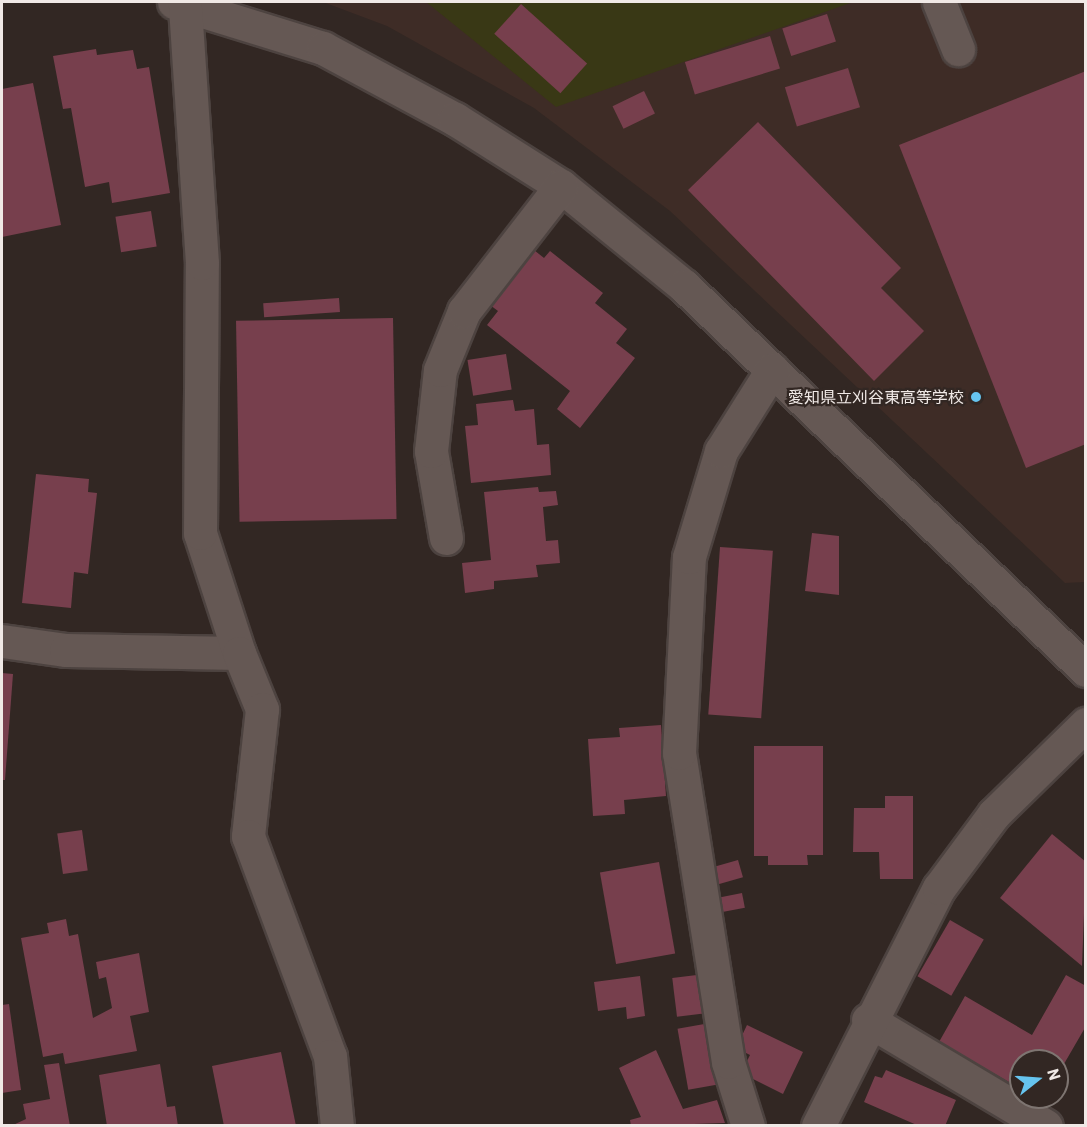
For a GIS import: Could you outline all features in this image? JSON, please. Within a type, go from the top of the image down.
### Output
[{"type":"street","points":[[939,2],[958,49]]},
{"type":"street","points":[[337,1125],[330,1056],[248,836],[262,709],[239,653],[200,533],[202,263],[179,3],[323,48],[455,119],[561,186],[684,286],[1086,670]]},
{"type":"street","points":[[446,538],[431,451],[440,370],[464,310],[561,186]]},
{"type":"street","points":[[747,1125],[728,1062],[679,753],[689,557],[721,451],[772,369]]},
{"type":"street","points":[[2,641],[66,650],[239,653]]},
{"type":"street","points":[[818,1125],[868,1020],[939,888],[994,814],[1086,724]]},
{"type":"street","points":[[868,1020],[1046,1125]]},
{"type":"shaded area","name":"愛知県立刈谷東高等学校","points":[[323,2],[1085,2],[1085,582],[1065,583],[670,211],[534,108],[387,26]]},
{"type":"shaded area","points":[[426,2],[853,2],[556,107]]},
{"type":"building","points":[[521,4],[587,64],[560,93],[494,34]]},
{"type":"building","points":[[827,14],[836,42],[791,56],[782,29]]},
{"type":"building","points":[[770,36],[780,69],[695,95],[685,62]]},
{"type":"building","points":[[96,49],[97,55],[133,50],[137,69],[149,67],[170,193],[112,203],[109,182],[85,187],[71,108],[63,109],[53,56]]},
{"type":"building","points":[[848,68],[860,107],[797,127],[785,87]]},
{"type":"building","points":[[1086,71],[1086,444],[1026,468],[899,145]]},
{"type":"building","points":[[33,83],[61,225],[2,237],[2,89]]},
{"type":"building","points":[[644,91],[655,113],[624,129],[613,106]]},
{"type":"building","points":[[758,122],[901,268],[881,288],[924,331],[874,381],[688,190]]},
{"type":"building","points":[[151,211],[157,247],[121,252],[115,217]]},
{"type":"building","points":[[534,250],[544,258],[550,251],[603,293],[595,303],[627,329],[616,343],[635,358],[580,428],[557,409],[570,391],[487,325],[498,311],[490,305]]},
{"type":"building","points":[[339,298],[340,312],[264,317],[263,303]]},
{"type":"building","points":[[393,318],[397,519],[240,522],[236,321]]},
{"type":"building","points":[[506,354],[512,390],[473,396],[467,360]]},
{"type":"building","points":[[513,400],[515,411],[534,409],[537,445],[549,444],[551,475],[471,483],[465,426],[478,425],[476,404]]},
{"type":"building","points":[[36,474],[89,479],[88,492],[97,493],[88,574],[74,572],[71,608],[22,603]]},
{"type":"building","points":[[538,487],[539,492],[556,491],[558,505],[543,507],[546,541],[558,540],[560,563],[536,565],[538,577],[494,581],[494,589],[465,593],[462,563],[491,560],[484,492]]},
{"type":"building","points":[[812,533],[839,536],[839,595],[805,591]]},
{"type":"building","points":[[720,547],[773,551],[761,718],[708,715]]},
{"type":"building","points":[[2,673],[13,674],[5,780],[2,780]]},
{"type":"building","points":[[661,725],[666,796],[624,800],[625,814],[593,816],[588,739],[620,737],[619,728]]},
{"type":"building","points":[[754,746],[823,746],[823,855],[807,855],[808,865],[768,865],[768,856],[754,856]]},
{"type":"building","points":[[885,796],[913,796],[913,879],[880,879],[879,852],[853,852],[854,808],[885,808]]},
{"type":"building","points":[[82,830],[88,871],[63,874],[57,833]]},
{"type":"building","points":[[1052,834],[1086,862],[1082,966],[1000,898]]},
{"type":"building","points":[[738,860],[743,877],[713,886],[708,869]]},
{"type":"building","points":[[659,862],[675,954],[616,964],[600,872]]},
{"type":"building","points":[[742,893],[745,908],[722,912],[719,897]]},
{"type":"building","points":[[66,919],[69,936],[78,934],[93,1018],[112,1008],[106,977],[99,979],[96,962],[139,953],[149,1012],[130,1016],[137,1051],[65,1064],[63,1053],[43,1057],[21,938],[49,933],[47,923]]},
{"type":"building","points":[[950,920],[984,940],[951,996],[918,976]]},
{"type":"building","points":[[705,974],[710,1013],[677,1017],[672,978]]},
{"type":"building","points":[[1066,975],[1086,986],[1086,1026],[1069,1055],[1069,1049],[1009,1049],[1009,1082],[939,1042],[965,996],[1032,1035]]},
{"type":"building","points":[[640,976],[645,1016],[627,1019],[626,1007],[598,1011],[594,982]]},
{"type":"building","points":[[9,1004],[21,1090],[2,1093],[2,1005]]},
{"type":"building","points":[[710,1023],[721,1084],[688,1090],[678,1029]]},
{"type":"building","points":[[747,1025],[803,1052],[783,1094],[741,1073],[750,1055],[736,1048]]},
{"type":"building","points":[[656,1050],[683,1109],[717,1100],[725,1123],[631,1126],[630,1120],[641,1117],[619,1068]]},
{"type":"building","points":[[281,1052],[296,1126],[224,1126],[212,1066]]},
{"type":"building","points":[[59,1063],[70,1126],[11,1126],[26,1119],[23,1104],[50,1099],[44,1065]]},
{"type":"building","points":[[160,1064],[167,1107],[175,1106],[178,1126],[107,1126],[99,1075]]},
{"type":"building","points":[[886,1070],[956,1100],[945,1126],[919,1126],[864,1102],[875,1076],[882,1078]]},
{"type":"place","name":"愛知県立刈谷東高等学校","points":[[976,397]]}]
